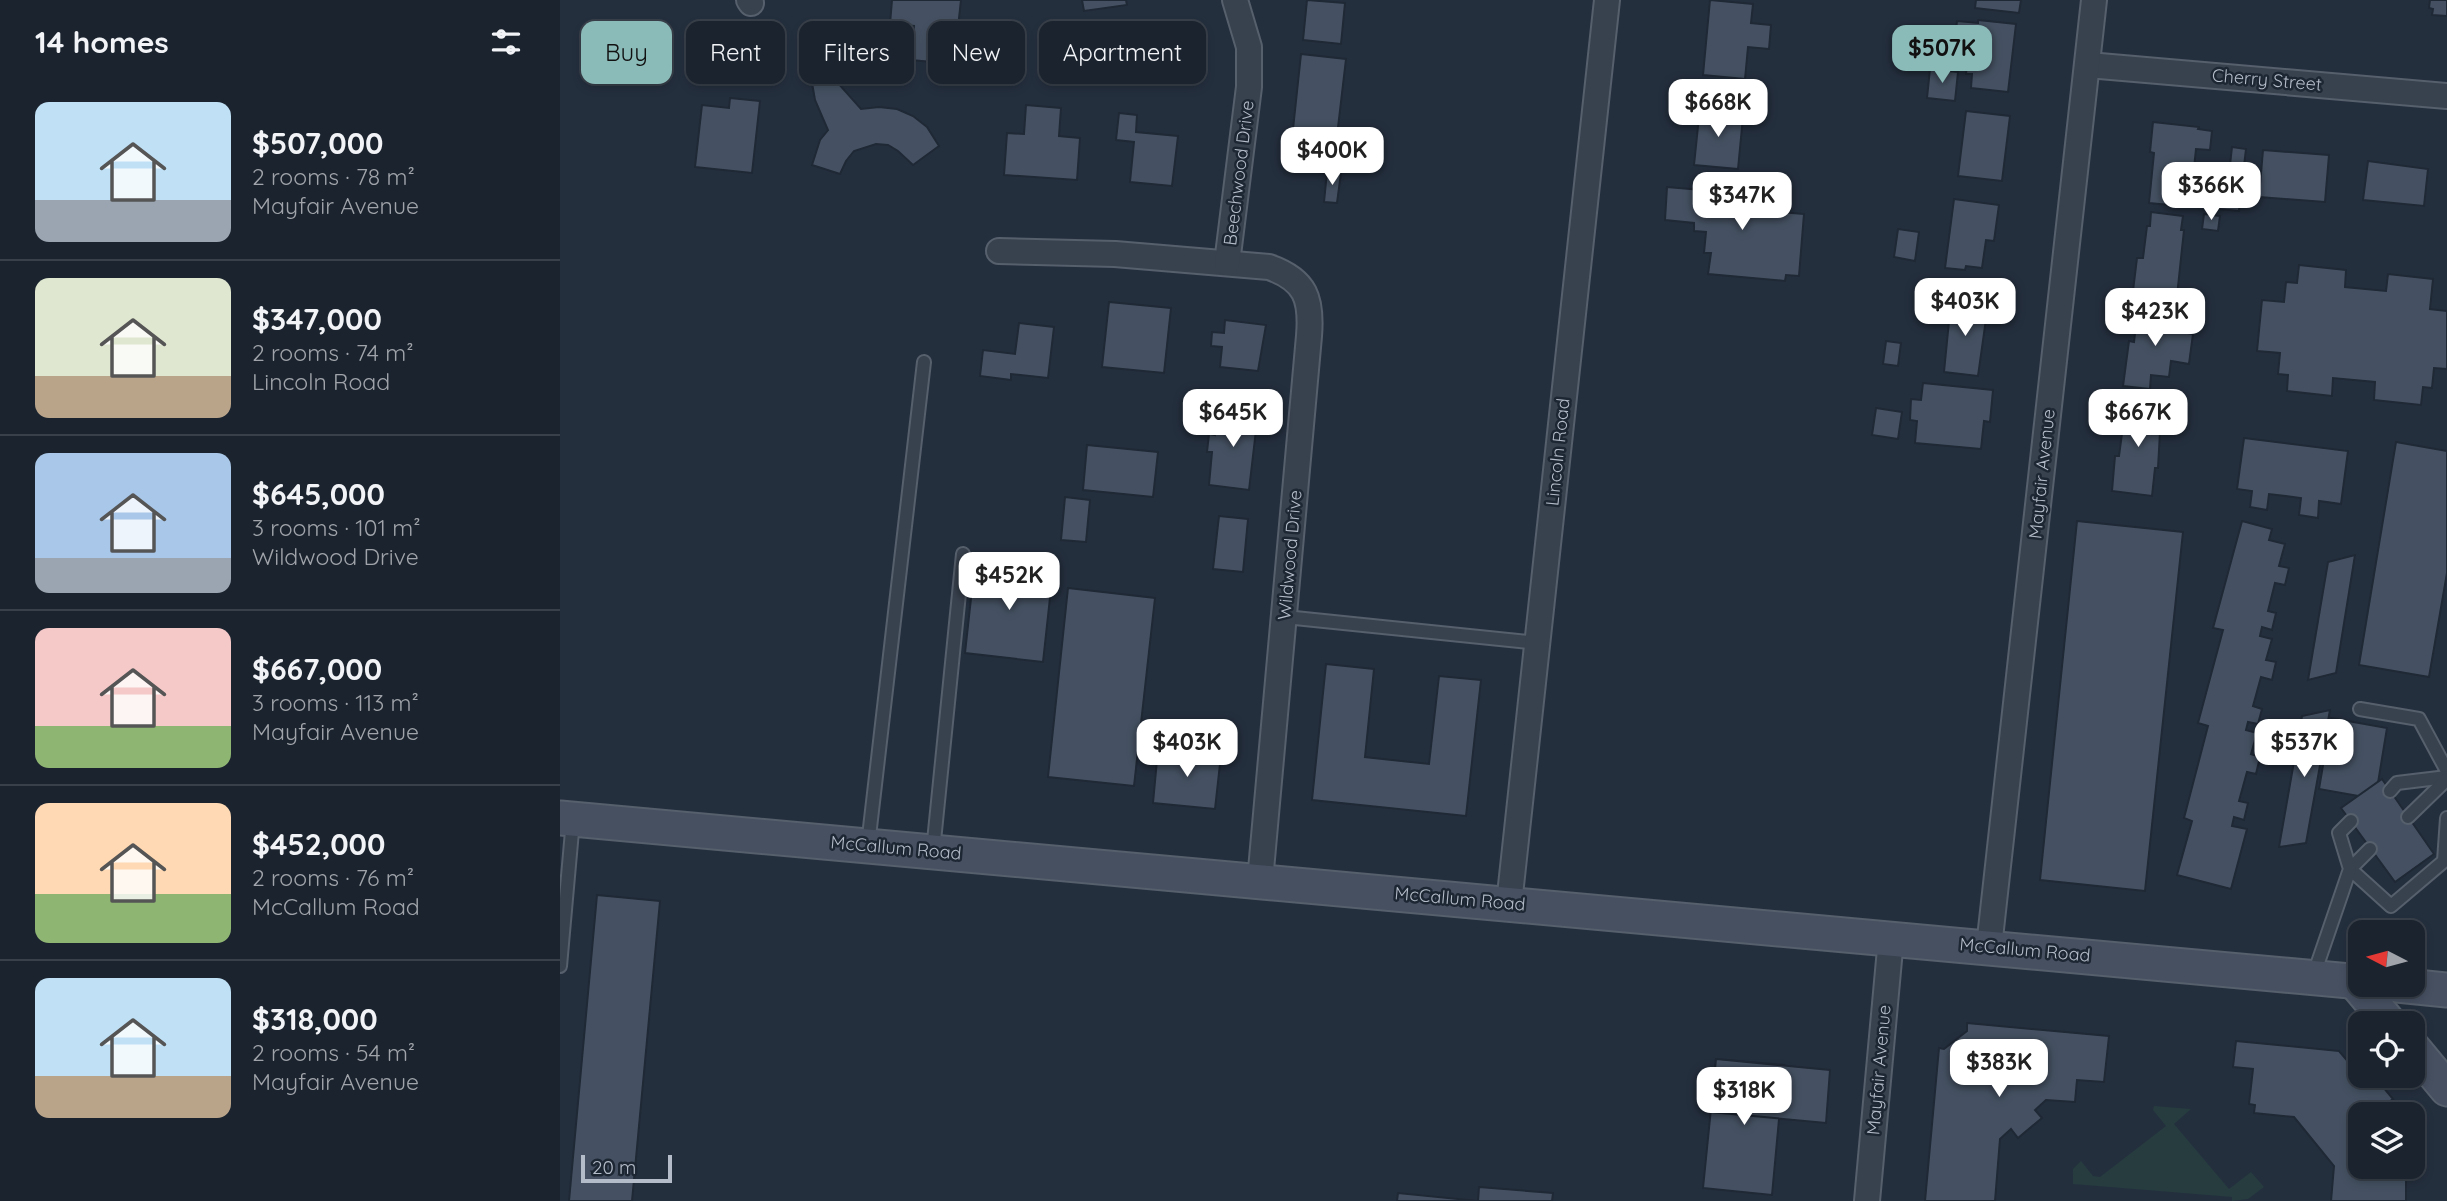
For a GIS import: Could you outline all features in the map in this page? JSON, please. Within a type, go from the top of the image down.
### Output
[{"type":"main road","name":"McCallum Road","points":[[567,818],[2348,980]]},
{"type":"main road","points":[[2426,988],[2447,990]]},
{"type":"main road","points":[[2425,1062],[2447,1088]]},
{"type":"street","name":"Beechwood Drive","points":[[1227,263],[1249,87],[1249,47],[1235,0]]},
{"type":"street","name":"Lincoln Road","points":[[1509,904],[1607,0]]},
{"type":"street","name":"Mayfair Avenue","points":[[1989,947],[2094,0]]},
{"type":"street","name":"Cherry Street","points":[[2088,65],[2447,96]]},
{"type":"street","name":"Wildwood Drive","points":[[999,251],[1115,254],[1269,267],[1287,273],[1303,289],[1311,316],[1260,881]]},
{"type":"street","name":"Mayfair Avenue","points":[[1867,1201],[1891,938]]},
{"type":"lane","points":[[868,846],[924,362]]},
{"type":"lane","points":[[933,852],[963,554]]},
{"type":"lane","points":[[1285,617],[1538,643]]},
{"type":"lane","points":[[2360,709],[2419,719],[2447,771]]},
{"type":"lane","points":[[2390,790],[2397,783],[2447,778]]},
{"type":"lane","points":[[2408,817],[2447,778]]},
{"type":"lane","points":[[560,966],[567,818]]},
{"type":"lane","points":[[2351,821],[2339,833],[2350,869],[2391,906],[2444,861],[2447,818]]},
{"type":"lane","points":[[2312,977],[2350,869],[2370,849]]},
{"type":"green space","points":[[2154,1106],[2191,1109],[2174,1124],[2229,1189],[2251,1172],[2264,1187],[2248,1199],[2232,1201],[2232,1197],[2073,1184],[2073,1169],[2081,1161],[2093,1176],[2100,1177],[2166,1126],[2153,1110]]},
{"type":"building","points":[[892,0],[961,0],[959,21],[928,21],[928,62],[914,60],[914,21],[890,21]]},
{"type":"building","points":[[1082,0],[1126,0],[1127,5],[1084,11]]},
{"type":"building","points":[[1307,0],[1345,3],[1341,44],[1303,40]]},
{"type":"building","points":[[1710,0],[1753,4],[1751,23],[1771,25],[1769,49],[1748,47],[1745,79],[1703,75]]},
{"type":"building","points":[[1976,0],[2021,0],[2019,13],[1975,8]]},
{"type":"building","points":[[2430,0],[2447,0],[2447,16],[2432,15]]},
{"type":"building","points":[[1978,20],[2016,24],[2008,92],[1971,88],[1972,74],[1966,74],[1970,41],[1955,39],[1957,21],[1978,23]]},
{"type":"building","points":[[1301,54],[1346,59],[1331,168],[1293,164],[1295,148],[1291,148]]},
{"type":"building","points":[[1930,69],[1958,72],[1955,101],[1927,98]]},
{"type":"building","points":[[812,84],[839,84],[861,109],[897,109],[913,116],[927,127],[939,146],[913,165],[888,145],[876,144],[854,151],[840,174],[812,165],[820,140],[828,130],[815,100]]},
{"type":"building","points":[[730,98],[760,101],[752,173],[695,167],[702,105],[729,108]]},
{"type":"building","points":[[1026,105],[1061,108],[1059,136],[1080,138],[1077,180],[1004,175],[1007,133],[1024,134]]},
{"type":"building","points":[[1700,107],[1727,110],[1727,115],[1743,117],[1738,169],[1694,165]]},
{"type":"building","points":[[1966,111],[2010,116],[2002,181],[1958,176]]},
{"type":"building","points":[[1119,113],[1137,115],[1136,132],[1178,136],[1172,186],[1130,182],[1134,142],[1116,140]]},
{"type":"building","points":[[2153,122],[2212,131],[2210,150],[2196,149],[2190,207],[2149,203],[2154,153],[2150,152]]},
{"type":"building","points":[[2232,147],[2246,149],[2244,166],[2230,165]]},
{"type":"building","points":[[2263,150],[2329,155],[2325,202],[2259,197]]},
{"type":"building","points":[[2368,161],[2428,169],[2424,206],[2363,200]]},
{"type":"building","points":[[1327,172],[1341,173],[1337,203],[1324,202]]},
{"type":"building","points":[[2212,183],[2241,186],[2239,211],[2209,208]]},
{"type":"building","points":[[1667,187],[1782,197],[1781,212],[1804,214],[1799,276],[1786,275],[1785,281],[1708,274],[1711,253],[1704,253],[1706,232],[1694,231],[1694,223],[1665,220]]},
{"type":"building","points":[[1954,199],[1999,205],[1994,241],[1986,240],[1982,268],[1945,268]]},
{"type":"building","points":[[2151,212],[2183,216],[2177,296],[2133,291],[2137,258],[2143,258]]},
{"type":"building","points":[[2204,214],[2220,216],[2218,231],[2202,229]]},
{"type":"building","points":[[1898,229],[1919,232],[1915,261],[1894,257]]},
{"type":"building","points":[[2299,265],[2346,270],[2345,287],[2386,291],[2388,274],[2433,279],[2430,309],[2447,311],[2447,369],[2434,368],[2432,388],[2423,387],[2421,405],[2374,400],[2375,382],[2333,378],[2332,396],[2287,391],[2288,375],[2278,374],[2280,353],[2257,351],[2262,300],[2284,302],[2286,282],[2297,283]]},
{"type":"building","points":[[1951,301],[1988,305],[1978,376],[1944,372]]},
{"type":"building","points":[[1109,302],[1171,308],[1164,373],[1102,367]]},
{"type":"building","points":[[2138,309],[2176,314],[2175,331],[2193,334],[2189,364],[2171,361],[2169,377],[2151,375],[2150,389],[2123,386],[2129,341],[2134,342]]},
{"type":"building","points":[[1225,320],[1266,325],[1258,371],[1220,367],[1222,347],[1211,346],[1212,332],[1224,333]]},
{"type":"building","points":[[1019,323],[1054,327],[1048,378],[1011,374],[1011,380],[980,376],[983,350],[1015,354]]},
{"type":"building","points":[[1886,341],[1901,343],[1898,366],[1883,364]]},
{"type":"building","points":[[1923,383],[1993,390],[1990,422],[1984,421],[1981,449],[1915,443],[1917,421],[1910,420],[1911,399],[1921,400]]},
{"type":"building","points":[[2127,396],[2149,398],[2147,413],[2161,414],[2158,468],[2155,468],[2152,496],[2112,491],[2115,456],[2119,456]]},
{"type":"building","points":[[1876,408],[1902,412],[1898,439],[1872,435]]},
{"type":"building","points":[[1218,409],[1258,413],[1249,490],[1209,485],[1212,452],[1207,452],[1209,434],[1215,435]]},
{"type":"building","points":[[2244,438],[2348,451],[2341,504],[2319,501],[2318,518],[2299,515],[2301,498],[2269,494],[2267,510],[2250,507],[2252,491],[2237,489]]},
{"type":"building","points":[[2396,442],[2447,451],[2447,573],[2429,677],[2359,665]]},
{"type":"building","points":[[1087,445],[1158,452],[1153,497],[1083,490]]},
{"type":"building","points":[[1065,497],[1090,500],[1086,542],[1061,540]]},
{"type":"building","points":[[1219,516],[1248,519],[1243,572],[1213,569]]},
{"type":"building","points":[[2077,521],[2183,532],[2145,891],[2040,880]]},
{"type":"building","points":[[2242,521],[2272,529],[2269,540],[2285,544],[2279,566],[2289,568],[2285,585],[2275,583],[2268,611],[2276,613],[2272,630],[2262,627],[2260,636],[2272,639],[2266,660],[2276,662],[2272,680],[2261,677],[2253,706],[2262,709],[2258,724],[2248,722],[2246,730],[2257,733],[2251,754],[2260,757],[2256,774],[2247,772],[2239,801],[2248,803],[2244,820],[2234,817],[2232,826],[2247,829],[2231,889],[2177,875],[2192,821],[2184,818],[2208,726],[2198,723],[2223,630],[2213,628]]},
{"type":"building","points":[[2355,555],[2336,673],[2308,680],[2328,562]]},
{"type":"building","points":[[975,562],[1053,570],[1043,662],[965,653]]},
{"type":"building","points":[[1068,588],[1155,598],[1134,786],[1048,777]]},
{"type":"building","points":[[1326,664],[1374,669],[1365,757],[1429,764],[1439,676],[1481,680],[1466,816],[1312,800]]},
{"type":"building","points":[[2330,710],[2306,843],[2279,847],[2302,716]]},
{"type":"building","points":[[2331,718],[2387,728],[2377,789],[2364,797],[2319,789]]},
{"type":"building","points":[[1158,749],[1221,755],[1215,809],[1153,803]]},
{"type":"building","points":[[2382,779],[2434,854],[2395,882],[2341,808]]},
{"type":"building","points":[[597,895],[660,901],[632,1201],[569,1201]]},
{"type":"building","points":[[1967,1023],[2109,1036],[2104,1082],[2077,1080],[2075,1102],[2046,1100],[2035,1110],[2042,1118],[2018,1138],[2011,1129],[2000,1139],[1995,1201],[1925,1201],[1939,1048],[1944,1049],[1967,1031]]},
{"type":"building","points":[[2236,1041],[2339,1051],[2348,1062],[2348,1088],[2384,1088],[2393,1099],[2389,1102],[2348,1102],[2348,1179],[2406,1179],[2406,1201],[2331,1201],[2334,1166],[2294,1117],[2254,1113],[2255,1105],[2249,1104],[2253,1069],[2233,1067]]},
{"type":"building","points":[[1716,1059],[1784,1065],[1772,1195],[1703,1188]]},
{"type":"building","points":[[1716,1059],[1830,1070],[1826,1123],[1711,1112]]},
{"type":"building","points":[[1479,1187],[1553,1193],[1552,1201],[1478,1201]]},
{"type":"building","points":[[1398,1193],[1478,1201],[1397,1201]]}]
